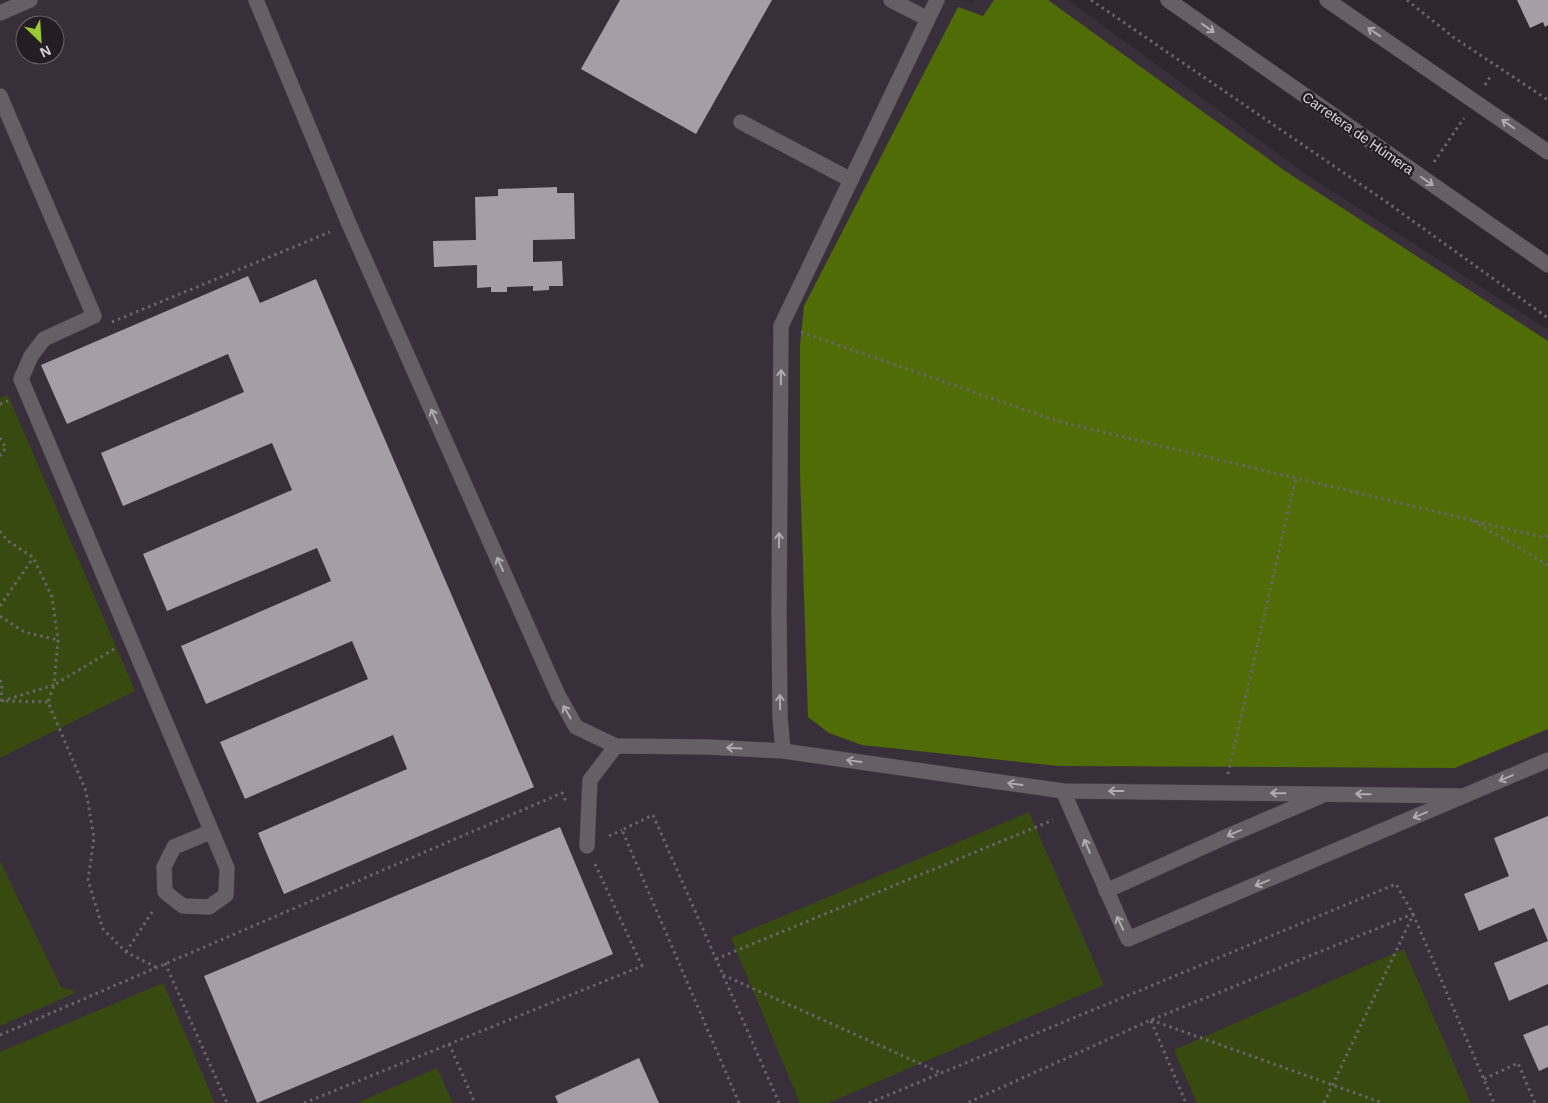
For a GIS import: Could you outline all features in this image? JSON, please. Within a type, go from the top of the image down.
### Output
[{"type":"street","points":[[0,13],[30,0]]},
{"type":"street","points":[[256,0],[349,224],[558,695],[576,727],[616,746],[708,747],[783,751],[1063,791],[1464,796]]},
{"type":"street","points":[[891,0],[928,18]]},
{"type":"street","points":[[783,751],[780,717],[779,614],[781,326],[937,0]]},
{"type":"street","name":"Carretera de Húmera","points":[[1168,0],[1548,265]]},
{"type":"street","points":[[1327,0],[1548,152]]},
{"type":"street","points":[[0,96],[94,316],[44,339],[31,356],[21,379],[210,832],[227,868],[226,895],[209,907],[183,906],[165,892],[164,867],[174,847],[210,832]]},
{"type":"street","points":[[742,122],[851,180]]},
{"type":"street","points":[[586,846],[590,780],[616,746]]},
{"type":"street","points":[[1063,791],[1128,939],[1548,760]]},
{"type":"street","points":[[1106,891],[1327,794]]},
{"type":"path","points":[[1091,0],[1385,201],[1548,318]]},
{"type":"path","points":[[1407,0],[1453,37],[1548,100]]},
{"type":"path","points":[[1423,178],[1490,77]]},
{"type":"path","points":[[104,326],[349,224]]},
{"type":"path","points":[[781,326],[1057,421],[1542,537],[1548,536]]},
{"type":"path","points":[[0,438],[6,448],[0,456]]},
{"type":"path","points":[[1224,792],[1296,477]]},
{"type":"path","points":[[1468,519],[1548,565]]},
{"type":"path","points":[[0,531],[8,541],[33,557],[52,597],[58,640],[54,685],[48,702],[86,791],[94,838],[88,880],[103,929],[126,952],[156,967]]},
{"type":"path","points":[[0,606],[33,557]]},
{"type":"path","points":[[0,616],[24,632],[58,640]]},
{"type":"path","points":[[1,702],[54,685],[130,641]]},
{"type":"path","points":[[0,680],[2,683],[1,702]]},
{"type":"path","points":[[1,702],[48,702]]},
{"type":"path","points":[[0,1034],[562,792],[570,810]]},
{"type":"path","points":[[716,959],[1072,812]]},
{"type":"path","points":[[739,1103],[622,830],[653,815],[779,1103]]},
{"type":"path","points":[[304,1103],[642,966],[586,846]]},
{"type":"path","points":[[870,1103],[1396,884],[1413,914],[1494,1103]]},
{"type":"path","points":[[126,952],[165,892]]},
{"type":"path","points":[[966,1103],[1151,1020],[1413,914]]},
{"type":"path","points":[[1324,1103],[1413,914]]},
{"type":"path","points":[[165,963],[227,1103]]},
{"type":"path","points":[[723,974],[942,1073]]},
{"type":"path","points":[[1151,1020],[1383,1103]]},
{"type":"path","points":[[1151,1020],[1186,1103]]},
{"type":"path","points":[[448,1044],[475,1103]]},
{"type":"path","points":[[1484,1079],[1518,1063],[1535,1103]]},
{"type":"shaded area","points":[[0,0],[958,0],[972,2],[973,0],[1068,0],[1310,177],[1548,330],[1548,1103],[0,1103]]},
{"type":"green space","points":[[994,0],[1048,0],[1285,171],[1548,341],[1548,729],[1455,768],[1058,766],[862,745],[829,733],[808,717],[800,474],[800,345],[804,306],[958,7],[983,16]]},
{"type":"green space","points":[[8,395],[135,691],[0,758],[0,398]]},
{"type":"green space","points":[[1029,812],[1104,985],[828,1103],[800,1103],[731,938]]},
{"type":"green space","points":[[0,861],[61,987],[77,992],[0,1026]]},
{"type":"green space","points":[[1404,949],[1471,1103],[1197,1103],[1174,1050]]},
{"type":"green space","points":[[163,983],[215,1103],[0,1103],[0,1052]]},
{"type":"green space","points":[[437,1068],[453,1103],[357,1103]]},
{"type":"building","points":[[620,0],[772,0],[696,134],[581,69]]},
{"type":"building","points":[[1517,0],[1548,0],[1548,25],[1545,27],[1543,22],[1530,28]]},
{"type":"building","points":[[557,187],[557,193],[574,193],[575,239],[533,240],[533,262],[562,261],[563,286],[549,286],[549,290],[533,291],[533,286],[507,287],[507,292],[491,292],[491,287],[477,288],[477,265],[434,267],[433,241],[476,240],[475,197],[498,196],[498,189]]},
{"type":"building","points":[[248,276],[260,303],[316,279],[534,787],[284,894],[258,833],[407,769],[393,735],[245,799],[220,742],[368,679],[352,641],[206,704],[181,646],[331,581],[317,548],[167,611],[143,554],[292,490],[272,443],[123,506],[101,453],[244,392],[228,354],[67,424],[41,365]]},
{"type":"building","points":[[1548,816],[1548,941],[1534,908],[1479,931],[1464,894],[1509,876],[1494,838]]},
{"type":"building","points":[[560,827],[613,954],[257,1103],[204,976]]},
{"type":"building","points":[[1548,941],[1548,984],[1509,1001],[1494,963]]},
{"type":"building","points":[[1548,1025],[1548,1067],[1539,1071],[1523,1035]]},
{"type":"building","points":[[639,1058],[659,1103],[558,1103],[555,1096]]}]
